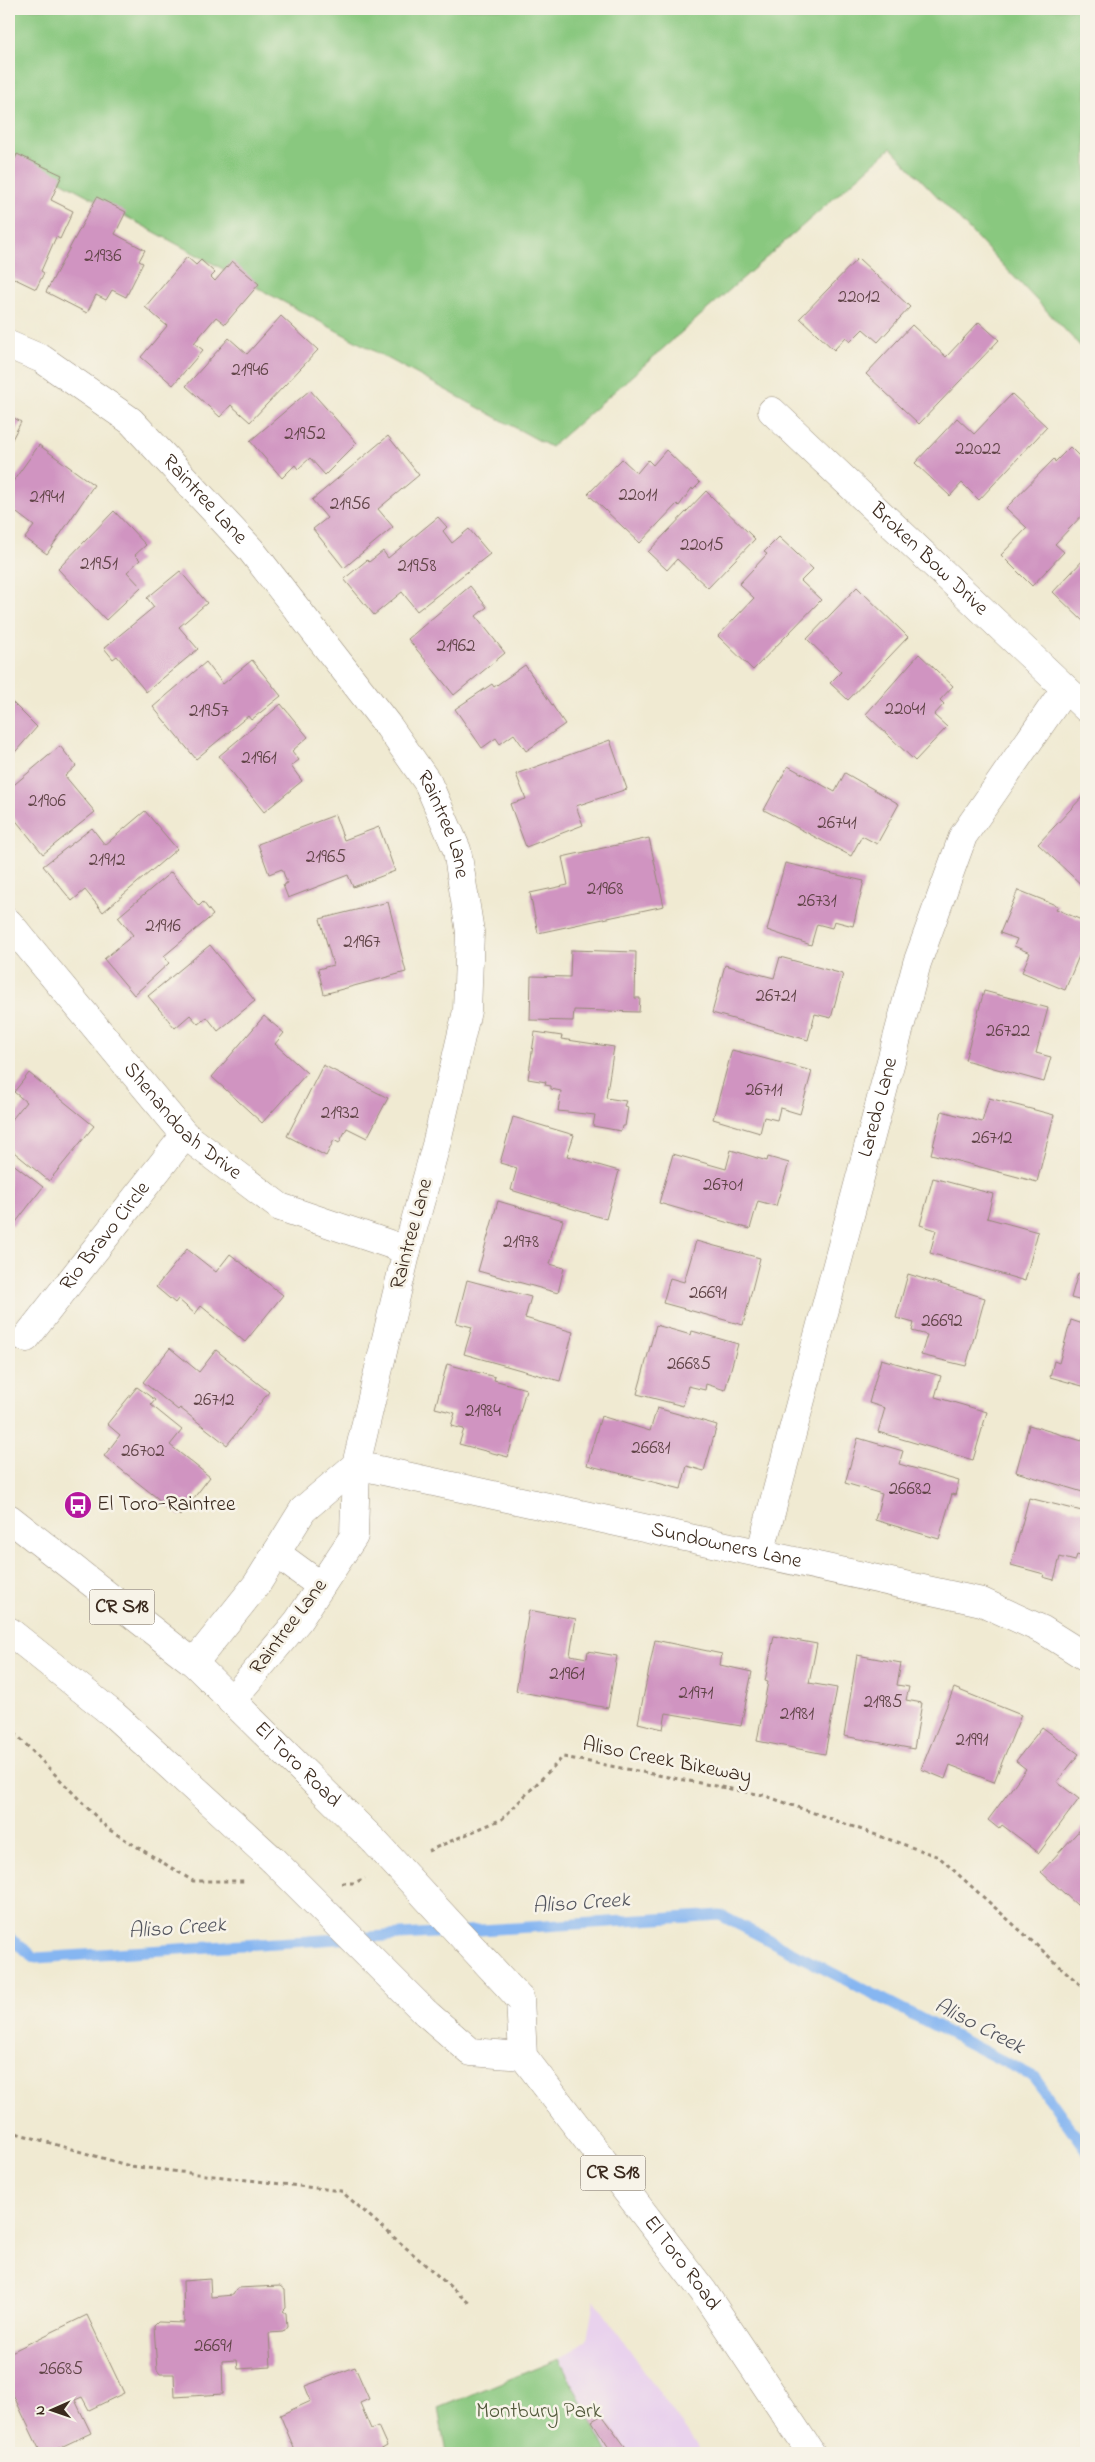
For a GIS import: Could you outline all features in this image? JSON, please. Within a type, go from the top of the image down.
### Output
[{"type":"street","name":"Raintree Lane","points":[[9,345],[42,359],[131,420],[251,550],[389,727],[428,783],[457,850],[470,932],[467,1011],[436,1145],[407,1250],[356,1465],[354,1536],[298,1621],[231,1701]]},
{"type":"street","name":"Broken Bow Drive","points":[[772,411],[1086,708]]},
{"type":"street","name":"Laredo Lane","points":[[760,1554],[917,963],[963,836],[1065,689]]},
{"type":"street","name":"Shenandoah Drive","points":[[9,923],[185,1135],[280,1206],[407,1250]]},
{"type":"street","name":"Rio Bravo Circle","points":[[26,1338],[185,1135]]},
{"type":"street","name":"Sundowners Lane","points":[[356,1465],[982,1602],[1043,1630],[1086,1657]]},
{"type":"street","points":[[194,1663],[257,1584],[303,1510],[356,1465]]},
{"type":"street","name":"El Toro Road","points":[[9,1518],[194,1663],[374,1841],[520,1998],[523,2056],[703,2291],[811,2453]]},
{"type":"street","points":[[276,1553],[321,1586]]},
{"type":"street","points":[[9,1631],[114,1715],[273,1860],[425,2012],[471,2052],[523,2056]]},
{"type":"path","points":[[9,1726],[108,1829],[193,1881],[250,1882]]},
{"type":"path","name":"Aliso Creek Bikeway","points":[[424,1853],[502,1820],[563,1757],[763,1794],[939,1857],[1086,1990]]},
{"type":"path","points":[[335,1883],[354,1883],[371,1875]]},
{"type":"path","points":[[9,2131],[130,2166],[341,2191],[469,2303]]},
{"type":"shaded area","points":[[594,2299],[702,2453],[608,2453],[559,2359],[587,2340]]},
{"type":"green space","points":[[9,9],[1086,9],[1086,352],[891,148],[551,447],[9,153]]},
{"type":"green space","name":"Montbury Park","points":[[559,2359],[608,2453],[446,2453],[438,2408]]},
{"type":"building","points":[[17,154],[62,175],[51,200],[73,211],[60,239],[56,237],[41,271],[44,273],[36,289],[9,276],[9,173]]},
{"type":"building","points":[[97,197],[126,212],[115,234],[145,250],[139,261],[143,263],[126,297],[112,290],[106,300],[96,295],[87,313],[46,292]]},
{"type":"building","points":[[187,257],[196,265],[201,260],[215,273],[211,277],[215,281],[232,261],[259,284],[225,324],[216,317],[194,343],[203,350],[173,385],[141,357],[167,326],[145,307]]},
{"type":"building","points":[[858,258],[910,307],[878,342],[863,329],[850,342],[846,337],[834,350],[800,318]]},
{"type":"building","points":[[281,316],[318,350],[250,422],[231,405],[220,417],[186,386],[229,338],[247,354]]},
{"type":"building","points":[[979,322],[999,340],[919,424],[866,374],[912,325],[946,357]]},
{"type":"building","points":[[310,390],[357,443],[325,475],[310,458],[298,469],[295,465],[282,478],[250,441]]},
{"type":"building","points":[[1012,394],[1047,427],[979,500],[962,483],[950,496],[915,463],[957,418],[974,434]]},
{"type":"building","points":[[9,415],[21,422],[9,445]]},
{"type":"building","points":[[388,436],[419,475],[378,509],[393,527],[344,568],[313,529],[327,518],[312,500]]},
{"type":"building","points":[[39,445],[94,485],[47,554],[25,538],[34,526],[9,507],[9,487]]},
{"type":"building","points":[[1070,447],[1086,463],[1086,511],[1055,544],[1064,552],[1032,586],[1001,555],[1027,528],[1006,508],[1054,459],[1055,462]]},
{"type":"building","points":[[666,450],[700,483],[693,490],[692,488],[679,506],[677,504],[640,543],[588,494],[622,459],[637,473],[648,460],[653,465]]},
{"type":"building","points":[[706,491],[755,539],[708,588],[677,559],[667,570],[648,552]]},
{"type":"building","points":[[114,511],[146,545],[135,555],[140,560],[127,572],[141,587],[106,620],[58,569]]},
{"type":"building","points":[[438,517],[447,527],[443,531],[452,543],[469,529],[490,554],[417,611],[402,592],[374,615],[344,579],[367,560],[369,562],[383,551],[388,558]]},
{"type":"building","points":[[779,537],[813,569],[801,581],[821,600],[753,670],[718,636],[754,598],[739,584],[767,554],[764,552]]},
{"type":"building","points":[[1086,557],[1086,624],[1053,592]]},
{"type":"building","points":[[180,571],[207,603],[179,627],[198,649],[146,692],[117,656],[113,659],[104,648],[154,607],[147,598]]},
{"type":"building","points":[[470,586],[487,607],[476,616],[505,653],[454,695],[408,639]]},
{"type":"building","points":[[857,587],[908,637],[848,700],[830,683],[841,672],[807,639]]},
{"type":"building","points":[[919,654],[953,686],[940,700],[944,704],[934,715],[947,727],[915,761],[866,714]]},
{"type":"building","points":[[252,660],[281,696],[251,720],[248,716],[196,759],[153,707],[206,662],[223,684]]},
{"type":"building","points":[[525,665],[565,724],[526,751],[514,734],[500,744],[496,738],[482,748],[455,709],[492,684],[494,687]]},
{"type":"building","points":[[9,699],[37,727],[9,759]]},
{"type":"building","points":[[281,704],[308,737],[292,751],[299,760],[291,766],[302,781],[264,812],[219,756]]},
{"type":"building","points":[[610,740],[627,789],[576,806],[583,825],[526,847],[510,804],[526,799],[516,774]]},
{"type":"building","points":[[60,746],[76,766],[65,776],[95,812],[43,854],[9,812],[9,789]]},
{"type":"building","points":[[788,766],[835,792],[845,773],[899,804],[877,844],[862,836],[851,856],[764,810]]},
{"type":"building","points":[[1086,793],[1086,889],[1038,844]]},
{"type":"building","points":[[145,811],[177,849],[103,912],[85,890],[72,901],[43,866],[92,828],[105,845]]},
{"type":"building","points":[[335,815],[344,840],[379,827],[395,871],[353,887],[348,875],[288,898],[283,885],[287,883],[282,869],[269,874],[258,844]]},
{"type":"building","points":[[649,838],[664,906],[538,933],[530,893],[568,885],[562,857]]},
{"type":"building","points":[[785,863],[864,881],[853,926],[834,921],[832,928],[817,924],[811,945],[767,930]]},
{"type":"building","points":[[171,872],[199,906],[203,902],[213,915],[164,956],[169,963],[134,995],[104,959],[133,935],[118,917]]},
{"type":"building","points":[[1018,890],[1058,906],[1056,909],[1086,922],[1086,939],[1065,990],[1022,972],[1030,953],[1014,946],[1017,939],[1000,933]]},
{"type":"building","points":[[388,902],[406,972],[324,994],[318,969],[333,965],[320,919]]},
{"type":"building","points":[[210,945],[255,1001],[218,1031],[207,1017],[198,1024],[190,1015],[175,1028],[148,996]]},
{"type":"building","points":[[571,950],[636,952],[635,998],[640,998],[639,1012],[574,1010],[573,1021],[530,1020],[531,976],[570,977]]},
{"type":"building","points":[[780,957],[843,974],[831,1018],[815,1014],[808,1040],[712,1013],[725,965],[774,978]]},
{"type":"building","points":[[984,991],[1048,1008],[1036,1053],[1051,1057],[1044,1082],[965,1060]]},
{"type":"building","points":[[264,1016],[284,1033],[275,1044],[307,1073],[262,1123],[212,1077]]},
{"type":"building","points":[[535,1032],[562,1036],[561,1039],[614,1047],[606,1098],[626,1101],[624,1106],[628,1107],[625,1126],[622,1126],[621,1131],[593,1126],[595,1115],[558,1111],[561,1091],[551,1089],[551,1086],[545,1085],[546,1082],[528,1079]]},
{"type":"building","points":[[732,1050],[812,1071],[800,1114],[780,1108],[777,1120],[764,1117],[760,1133],[713,1119]]},
{"type":"building","points":[[323,1065],[388,1098],[367,1138],[347,1128],[339,1143],[334,1140],[326,1156],[287,1136]]},
{"type":"building","points":[[29,1073],[94,1126],[49,1181],[9,1148],[9,1123],[26,1102],[14,1092]]},
{"type":"building","points":[[989,1098],[1054,1115],[1037,1182],[931,1154],[942,1111],[982,1122]]},
{"type":"building","points":[[513,1117],[574,1135],[567,1156],[619,1171],[606,1219],[511,1190],[517,1168],[500,1163]]},
{"type":"building","points":[[731,1150],[767,1161],[768,1157],[789,1163],[776,1206],[758,1201],[750,1229],[659,1203],[673,1154],[726,1169]]},
{"type":"building","points":[[12,1163],[43,1187],[13,1226],[9,1222],[9,1164]]},
{"type":"building","points":[[933,1178],[993,1194],[987,1218],[1038,1232],[1025,1281],[930,1253],[936,1230],[920,1225]]},
{"type":"building","points":[[498,1201],[563,1220],[550,1264],[564,1268],[558,1293],[478,1271]]},
{"type":"building","points":[[696,1241],[760,1258],[743,1325],[663,1303],[670,1278],[684,1282]]},
{"type":"building","points":[[187,1249],[216,1272],[230,1254],[283,1295],[245,1342],[201,1306],[195,1314],[178,1299],[175,1303],[156,1287]]},
{"type":"building","points":[[1078,1273],[1086,1275],[1086,1302],[1071,1298]]},
{"type":"building","points":[[908,1274],[985,1298],[966,1366],[921,1355],[927,1335],[912,1331],[914,1323],[896,1318]]},
{"type":"building","points":[[467,1280],[531,1297],[525,1318],[573,1332],[560,1381],[464,1354],[472,1327],[456,1323]]},
{"type":"building","points":[[1071,1320],[1086,1325],[1086,1387],[1050,1377],[1054,1361],[1059,1363]]},
{"type":"building","points":[[656,1325],[691,1335],[692,1331],[738,1344],[725,1390],[706,1384],[705,1390],[688,1386],[683,1406],[637,1394]]},
{"type":"building","points":[[170,1348],[199,1372],[216,1350],[269,1392],[227,1445],[143,1382]]},
{"type":"building","points":[[881,1359],[941,1376],[935,1397],[987,1412],[973,1460],[878,1432],[885,1408],[869,1403]]},
{"type":"building","points":[[447,1364],[495,1377],[494,1380],[526,1389],[508,1457],[459,1444],[464,1429],[451,1426],[455,1413],[435,1408]]},
{"type":"building","points":[[137,1387],[155,1400],[151,1405],[182,1430],[170,1445],[210,1477],[180,1516],[104,1456],[120,1435],[107,1424]]},
{"type":"building","points":[[657,1408],[717,1425],[704,1471],[687,1466],[681,1489],[587,1465],[601,1416],[650,1431]]},
{"type":"building","points":[[1029,1425],[1082,1441],[1086,1427],[1086,1493],[1016,1472]]},
{"type":"building","points":[[858,1438],[903,1451],[899,1464],[959,1481],[955,1495],[952,1494],[939,1539],[875,1520],[882,1494],[845,1483]]},
{"type":"building","points":[[1029,1498],[1086,1512],[1086,1558],[1077,1555],[1075,1561],[1060,1557],[1054,1580],[1043,1577],[1044,1574],[1011,1565]]},
{"type":"building","points":[[529,1610],[576,1619],[570,1655],[587,1658],[588,1651],[617,1656],[608,1708],[516,1691]]},
{"type":"building","points":[[774,1636],[817,1644],[809,1683],[837,1688],[825,1754],[757,1741],[768,1682],[765,1681]]},
{"type":"building","points":[[655,1640],[722,1654],[720,1665],[752,1672],[741,1726],[666,1713],[663,1729],[638,1723]]},
{"type":"building","points":[[857,1655],[901,1663],[897,1685],[909,1687],[906,1700],[922,1703],[914,1749],[844,1736]]},
{"type":"building","points":[[954,1688],[1021,1715],[994,1782],[950,1765],[945,1779],[921,1769]]},
{"type":"building","points":[[1042,1727],[1079,1754],[1057,1782],[1079,1799],[1039,1853],[1002,1825],[999,1829],[988,1820],[1026,1769],[1016,1761]]},
{"type":"building","points":[[1086,1823],[1086,1895],[1077,1905],[1041,1872]]},
{"type":"building","points":[[210,2279],[211,2297],[233,2295],[237,2288],[280,2286],[285,2290],[286,2308],[283,2311],[286,2313],[287,2327],[283,2332],[269,2333],[271,2367],[238,2369],[237,2360],[222,2361],[223,2394],[175,2397],[174,2374],[160,2374],[157,2370],[154,2326],[158,2322],[184,2323],[183,2281]]},
{"type":"building","points":[[87,2315],[124,2393],[89,2410],[82,2397],[75,2400],[91,2433],[48,2453],[41,2453],[9,2386],[9,2353]]},
{"type":"building","points":[[355,2367],[369,2399],[360,2403],[371,2429],[378,2426],[387,2446],[380,2450],[381,2453],[296,2453],[280,2415],[311,2401],[305,2386]]},
{"type":"building","points":[[602,2415],[630,2453],[612,2453],[592,2421]]},
{"type":"waterway","name":"Aliso Creek","points":[[9,1938],[36,1958],[720,1915],[1034,2077],[1086,2150]]},
{"type":"place","name":"El Toro-Raintree","points":[[78,1505]]}]
